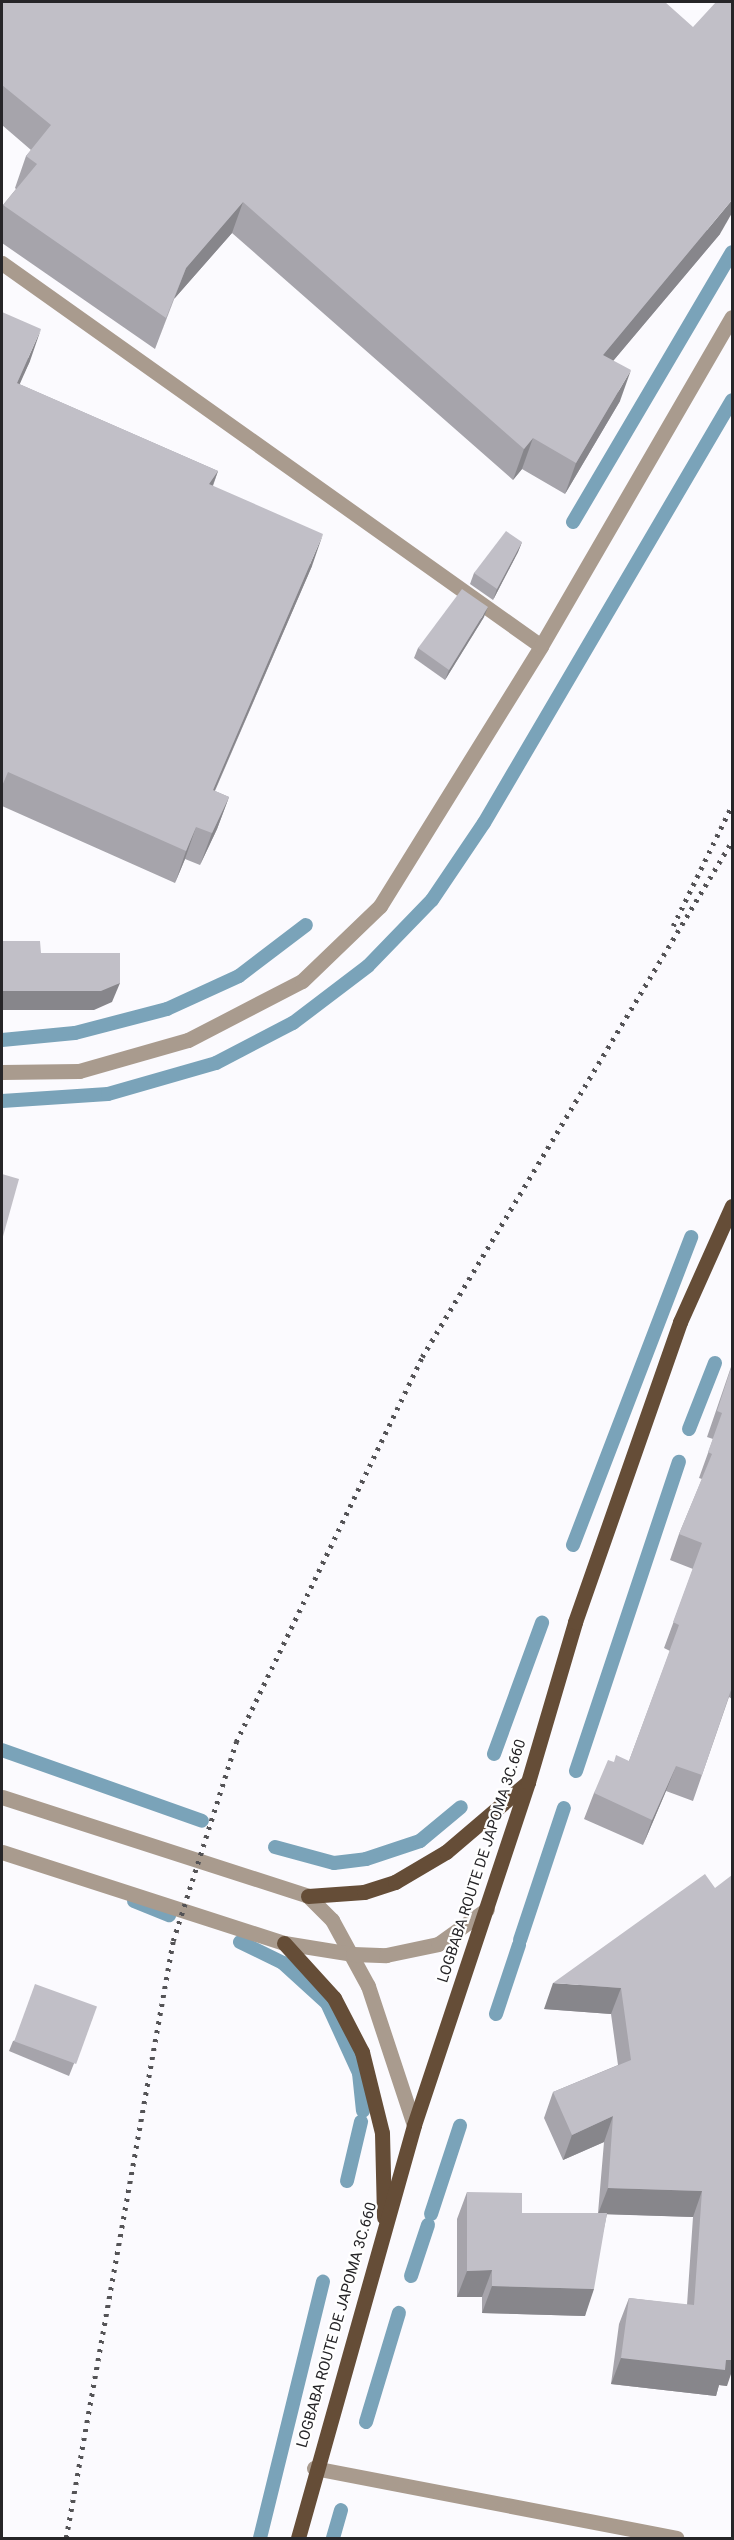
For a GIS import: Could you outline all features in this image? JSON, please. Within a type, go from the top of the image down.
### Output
[{"type":"main road","name":"LOGBABA ROUTE DE JAPOMA 3C.660","points":[[298,2538],[314,2468],[414,2125],[528,1782],[575,1622],[680,1322],[732,1206]]},
{"type":"main road","points":[[308,1896],[364,1892],[395,1882],[446,1852],[528,1782]]},
{"type":"main road","points":[[284,1943],[334,1998],[362,2052],[382,2133],[384,2230]]},
{"type":"street","points":[[2,263],[541,646]]},
{"type":"street","points":[[2,1071],[79,1071],[188,1040],[302,981],[380,906],[541,646],[732,317]]},
{"type":"street","points":[[2,1797],[308,1896],[353,1954],[389,2040],[414,2125]]},
{"type":"street","points":[[2,1852],[284,1943],[353,1954],[386,1954],[438,1944],[487,1910]]},
{"type":"street","points":[[314,2468],[676,2538]]},
{"type":"building","points":[[2,2],[665,2],[693,27],[716,2],[732,2],[732,200],[603,355],[631,370],[576,463],[533,438],[524,449],[243,202],[186,268],[166,318],[3,205],[37,164],[26,156],[51,125],[2,85]]},
{"type":"building","points":[[2,312],[41,329],[17,383],[218,471],[209,484],[323,534],[213,790],[229,797],[212,833],[196,827],[186,851],[8,772],[2,786]]},
{"type":"building","points":[[506,531],[522,542],[497,589],[474,573]]},
{"type":"building","points":[[462,589],[488,607],[449,670],[418,648]]},
{"type":"building","points":[[2,941],[40,941],[41,953],[120,953],[120,983],[101,991],[2,991]]},
{"type":"building","points":[[2,1174],[19,1179],[2,1240]]},
{"type":"building","points":[[732,1365],[732,1687],[702,1775],[676,1766],[652,1820],[594,1793],[608,1760],[614,1762],[616,1755],[629,1761],[679,1625],[673,1622],[702,1543],[679,1534],[712,1454],[708,1452],[722,1413],[717,1411]]},
{"type":"building","points":[[705,1874],[715,1888],[732,1875],[732,2360],[726,2360],[725,2370],[621,2358],[629,2298],[694,2305],[702,2191],[608,2188],[613,2116],[572,2135],[553,2092],[631,2060],[621,1988],[553,1983]]},
{"type":"building","points":[[35,1984],[97,2007],[76,2064],[14,2041]]},
{"type":"building","points":[[467,2192],[522,2193],[522,2213],[607,2213],[594,2289],[492,2286],[492,2270],[467,2271]]},
{"type":"waterway","points":[[573,522],[732,252]]},
{"type":"waterway","points":[[2,1101],[108,1094],[216,1063],[293,1023],[368,966],[432,900],[484,823],[732,400]]},
{"type":"waterway","points":[[2,1040],[75,1033],[167,1009],[239,976],[306,925]]},
{"type":"waterway","points":[[573,1545],[691,1237]]},
{"type":"waterway","points":[[689,1429],[715,1363]]},
{"type":"waterway","points":[[576,1771],[679,1462]]},
{"type":"waterway","points":[[494,1754],[542,1623]]},
{"type":"waterway","points":[[2,1750],[202,1821]]},
{"type":"waterway","points":[[275,1847],[334,1863],[366,1859],[420,1841],[461,1807]]},
{"type":"waterway","points":[[520,1940],[564,1808]]},
{"type":"waterway","points":[[134,1901],[169,1915]]},
{"type":"waterway","points":[[240,1942],[283,1963],[327,2003],[359,2073],[363,2111]]},
{"type":"waterway","points":[[496,2014],[519,1945]]},
{"type":"waterway","points":[[347,2181],[361,2122]]},
{"type":"waterway","points":[[431,2214],[460,2126]]},
{"type":"waterway","points":[[411,2276],[428,2225]]},
{"type":"waterway","points":[[260,2538],[323,2282]]},
{"type":"waterway","points":[[366,2422],[399,2313]]},
{"type":"waterway","points":[[333,2538],[341,2510]]},
{"type":"railway","points":[[673,926],[732,805]]},
{"type":"railway","points":[[66,2538],[173,1941],[236,1742],[422,1357],[732,841]]}]
